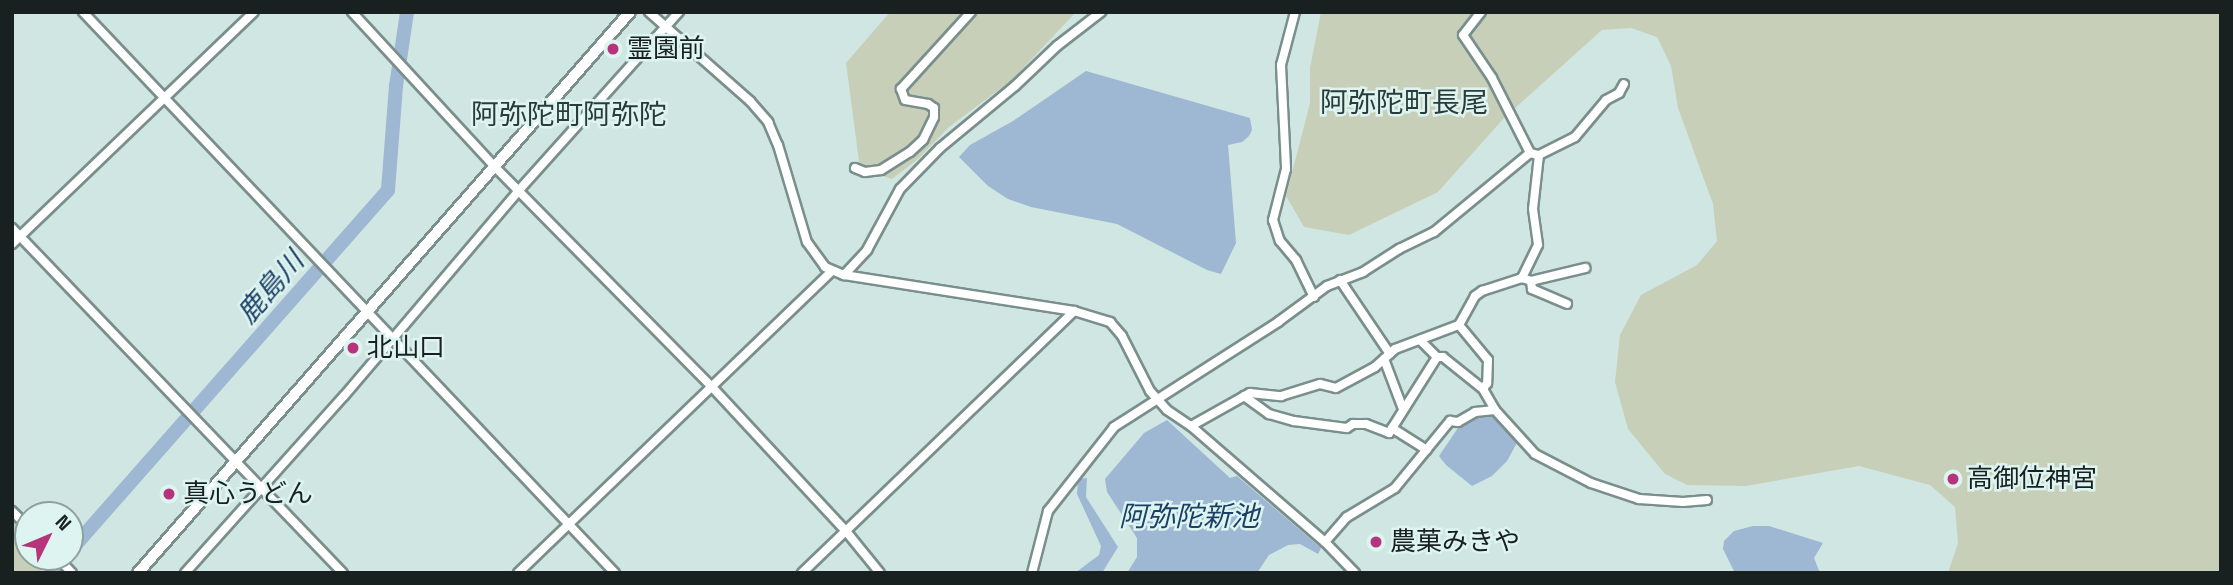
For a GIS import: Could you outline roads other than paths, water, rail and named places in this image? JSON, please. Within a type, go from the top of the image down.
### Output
[{"type":"street","points":[[83,12],[163,100],[615,573]]},
{"type":"street","points":[[12,244],[254,12]]},
{"type":"street","points":[[352,12],[494,166],[711,386],[845,530],[880,573]]},
{"type":"street","points":[[138,573],[630,12]]},
{"type":"street","points":[[649,12],[697,58],[750,101],[768,122],[778,145],[807,242],[812,253],[831,272],[1102,318],[1116,328],[1157,400],[1325,542],[1355,573]]},
{"type":"street","points":[[185,573],[344,396],[520,190],[678,12]]},
{"type":"street","points":[[855,169],[864,172],[881,170],[923,140],[934,117],[934,108],[928,104],[905,100],[901,89],[971,12]]},
{"type":"street","points":[[844,275],[867,250],[900,189],[940,148],[1016,86],[1057,46],[1101,12]]},
{"type":"street","points":[[1295,12],[1281,65],[1286,169],[1273,220],[1280,241],[1296,260],[1314,297]]},
{"type":"street","points":[[1481,12],[1463,35],[1492,78],[1534,154],[1533,209],[1538,245],[1522,278]]},
{"type":"street","points":[[1032,573],[1048,511],[1070,479],[1114,427],[1340,280],[1363,272],[1399,249],[1434,232],[1534,154],[1575,137],[1606,100],[1619,93],[1625,84]]},
{"type":"street","points":[[12,228],[343,573]]},
{"type":"street","points":[[1191,426],[1250,393],[1281,396],[1305,386],[1320,384],[1336,388],[1420,340],[1459,325],[1475,296],[1482,291],[1522,278],[1531,281],[1585,268]]},
{"type":"street","points":[[518,573],[831,272]]},
{"type":"street","points":[[1340,280],[1387,357],[1403,409]]},
{"type":"street","points":[[1531,281],[1532,289],[1567,304]]},
{"type":"street","points":[[802,573],[1074,312]]},
{"type":"street","points":[[1459,325],[1488,360],[1487,383],[1483,390]]},
{"type":"street","points":[[1420,340],[1437,357],[1450,362],[1483,390],[1495,410],[1535,454],[1591,483],[1659,502],[1707,500]]},
{"type":"street","points":[[1244,396],[1269,414],[1293,421],[1347,428],[1353,424],[1366,424],[1389,433],[1424,382],[1437,357]]},
{"type":"street","points":[[1325,542],[1347,517],[1395,488],[1450,421],[1458,422],[1475,412],[1495,410]]},
{"type":"street","points":[[1392,428],[1427,450]]},
{"type":"water","points":[[1086,71],[1250,118],[1252,130],[1249,136],[1242,142],[1228,145],[1236,243],[1221,274],[1207,270],[1117,224],[1031,207],[1008,199],[988,186],[959,157],[970,145],[1013,121]]},
{"type":"water","points":[[1491,413],[1518,441],[1507,461],[1492,476],[1472,486],[1439,456],[1462,422]]},
{"type":"water","name":"阿弥陀新池","points":[[1167,420],[1230,478],[1237,476],[1321,548],[1318,554],[1300,544],[1288,545],[1269,555],[1257,573],[1127,573],[1137,557],[1137,538],[1107,492],[1105,479],[1144,433]]},
{"type":"water","points":[[1087,478],[1086,497],[1118,547],[1102,573],[1075,573],[1099,555],[1101,546],[1077,494],[1078,479]]},
{"type":"water","points":[[1753,526],[1769,526],[1823,543],[1814,558],[1820,573],[1735,573],[1723,549],[1724,541],[1734,531]]},
{"type":"waterway","name":"鹿島川","points":[[84,535],[388,190],[396,86],[407,12]]},
{"type":"place","name":"霊園前","points":[[613,49]]},
{"type":"place","name":"北山口","points":[[353,348]]},
{"type":"place","name":"高御位神宮","points":[[1953,479]]},
{"type":"place","name":"真心うどん","points":[[169,494]]},
{"type":"place","name":"農菓みきや","points":[[1376,542]]},
{"type":"district","name":"阿弥陀町長尾","points":[[1404,102]]},
{"type":"district","name":"阿弥陀町阿弥陀","points":[[569,114]]}]
